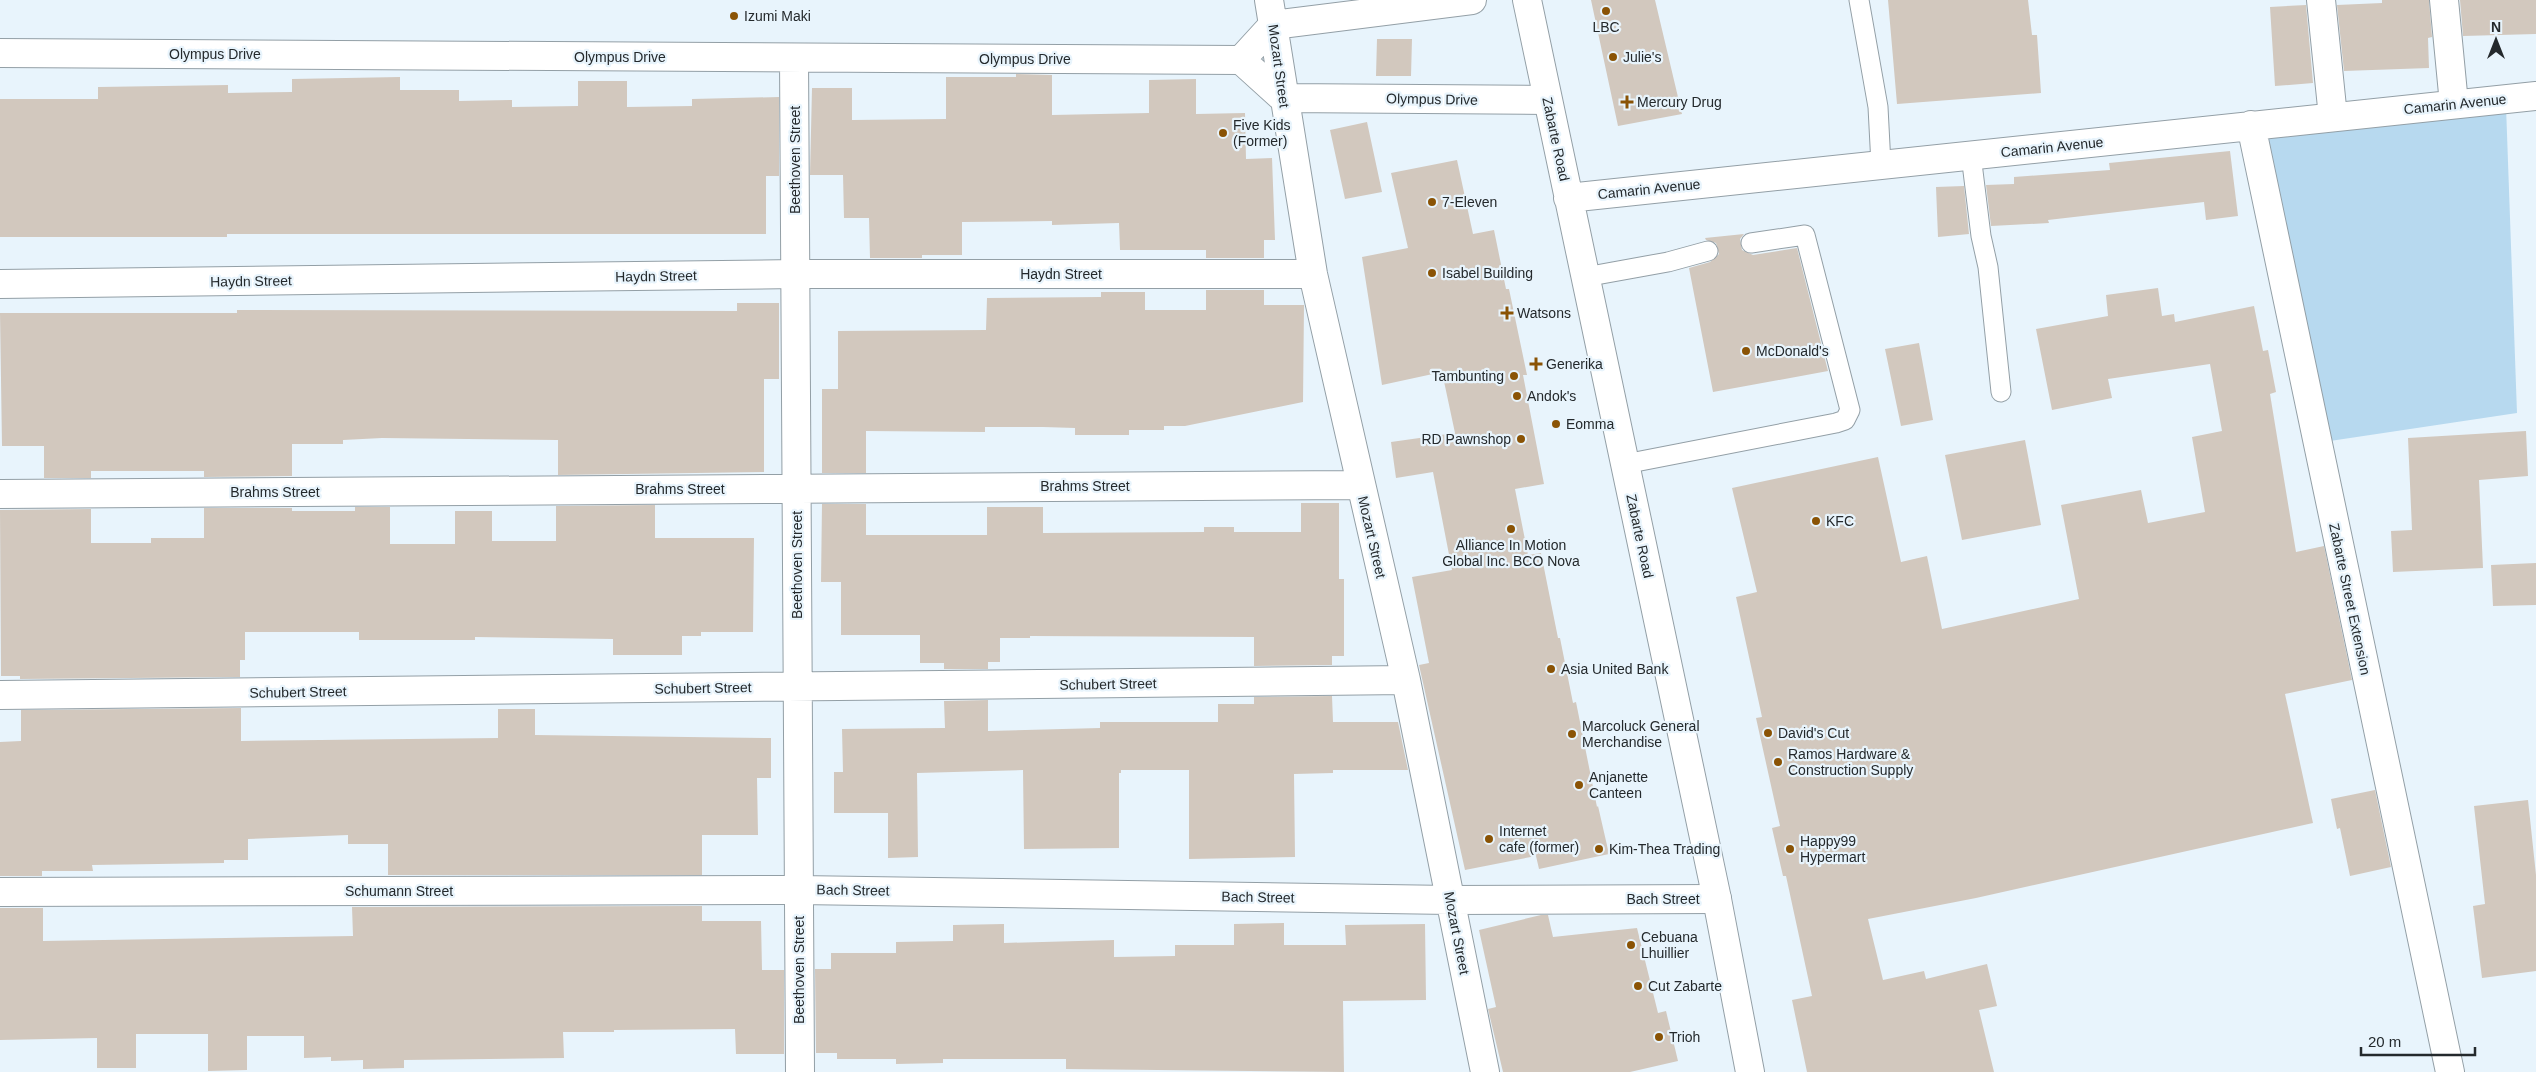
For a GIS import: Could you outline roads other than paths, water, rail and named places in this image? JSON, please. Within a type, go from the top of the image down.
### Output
[{"type":"street","points":[[1283,98],[1241,60],[1271,12],[1472,0]]},
{"type":"street","name":"Zabarte Road","points":[[1527,0],[1717,899],[1750,1072]]},
{"type":"street","points":[[2322,0],[2333,117]]},
{"type":"street","points":[[2444,0],[2454,104]]},
{"type":"street","name":"Mozart Street","points":[[1271,12],[1283,98],[1313,274],[1406,680],[1485,1072]]},
{"type":"street","name":"Olympus Drive","points":[[0,53],[1241,60]]},
{"type":"street","name":"Beethoven Street","points":[[794,58],[800,1072]]},
{"type":"street","name":"Camarin Avenue","points":[[1568,198],[2536,96]]},
{"type":"street","name":"Olympus Drive","points":[[1283,98],[1547,100]]},
{"type":"street","name":"Zabarte Street Extension","points":[[2251,126],[2450,1072]]},
{"type":"street","name":"Haydn Street","points":[[0,284],[796,274],[1313,274]]},
{"type":"street","name":"Brahms Street","points":[[0,494],[1360,484]]},
{"type":"street","name":"Schubert Street","points":[[0,695],[1406,680]]},
{"type":"street","name":"Bach Street","points":[[799,890],[1450,900],[1717,899]]},
{"type":"street","name":"Schumann Street","points":[[0,892],[799,890]]},
{"type":"lane","points":[[1859,0],[1878,107],[1882,165]]},
{"type":"lane","points":[[1971,155],[1981,236],[1988,268],[2001,392]]},
{"type":"lane","points":[[1625,464],[1845,420],[1850,410],[1805,235],[1751,244]]},
{"type":"lane","points":[[1585,277],[1668,262],[1708,251]]},
{"type":"place","name":"LBC","points":[[1606,11]]},
{"type":"place","name":"Izumi Maki","points":[[734,16]]},
{"type":"place","name":"Julie's","points":[[1613,57]]},
{"type":"place","name":"Mercury Drug","points":[[1627,102]]},
{"type":"place","name":"Five Kids (Former)","points":[[1223,133]]},
{"type":"place","name":"7-Eleven","points":[[1432,202]]},
{"type":"place","name":"Isabel Building","points":[[1432,273]]},
{"type":"place","name":"Watsons","points":[[1507,313]]},
{"type":"place","name":"McDonald's","points":[[1746,351]]},
{"type":"place","name":"Generika","points":[[1536,364]]},
{"type":"place","name":"Tambunting","points":[[1514,376]]},
{"type":"place","name":"Andok's","points":[[1517,396]]},
{"type":"place","name":"Eomma","points":[[1556,424]]},
{"type":"place","name":"RD Pawnshop","points":[[1521,439]]},
{"type":"place","name":"KFC","points":[[1816,521]]},
{"type":"place","name":"Alliance In Motion Global Inc. BCO Nova","points":[[1511,529]]},
{"type":"place","name":"Asia United Bank","points":[[1551,669]]},
{"type":"place","name":"David's Cut","points":[[1768,733]]},
{"type":"place","name":"Marcoluck General Merchandise","points":[[1572,734]]},
{"type":"place","name":"Ramos Hardware & Construction Supply","points":[[1778,762]]},
{"type":"place","name":"Anjanette Canteen","points":[[1579,785]]},
{"type":"place","name":"Internet cafe (former)","points":[[1489,839]]},
{"type":"place","name":"Kim-Thea Trading","points":[[1599,849]]},
{"type":"place","name":"Happy99 Hypermart","points":[[1790,849]]},
{"type":"place","name":"Cebuana Lhuillier","points":[[1631,945]]},
{"type":"place","name":"Cut Zabarte","points":[[1638,986]]},
{"type":"place","name":"Trioh","points":[[1659,1037]]}]
